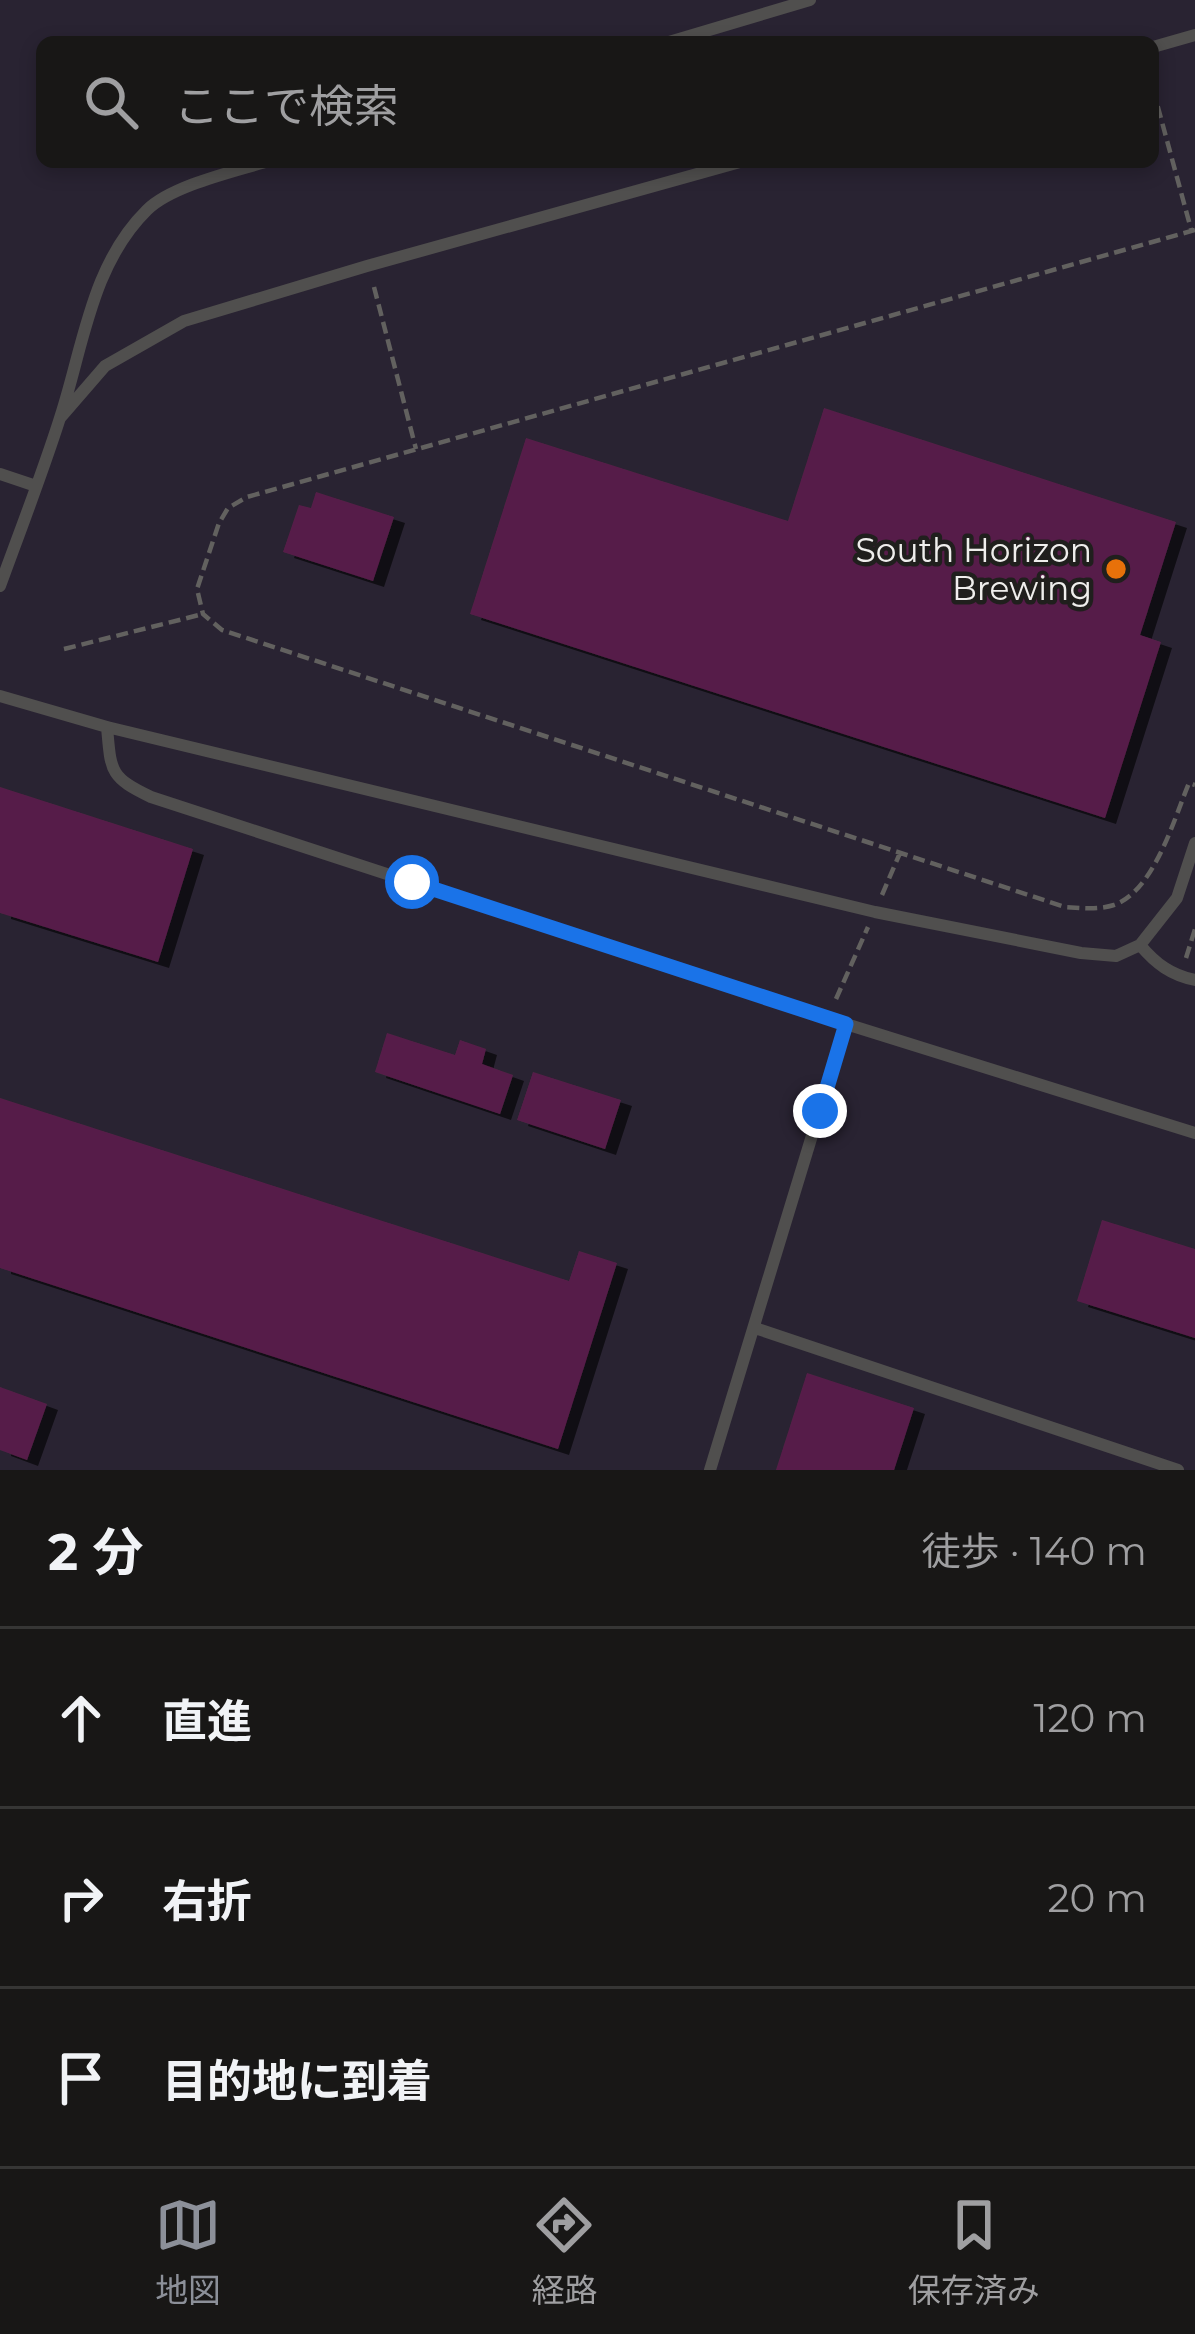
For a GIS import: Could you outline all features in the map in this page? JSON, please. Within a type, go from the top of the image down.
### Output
[{"type":"lane","points":[[688,36],[810,0]]},
{"type":"lane","points":[[1159,45],[1195,35]]},
{"type":"lane","points":[[0,586],[60,418],[94,297],[116,250],[148,208],[196,183],[246,168]]},
{"type":"lane","points":[[60,418],[104,366],[184,321],[718,168]]},
{"type":"lane","points":[[0,474],[36,486]]},
{"type":"lane","points":[[0,696],[107,727],[875,912],[1081,953],[1116,956],[1140,945],[1177,898],[1195,843]]},
{"type":"lane","points":[[107,727],[110,766],[125,784],[151,797],[1195,1133]]},
{"type":"lane","points":[[1140,945],[1153,961],[1195,980]]},
{"type":"lane","points":[[710,1470],[846,1024]]},
{"type":"lane","points":[[755,1328],[1178,1470]]},
{"type":"path","points":[[1159,110],[1193,231],[247,496],[228,508],[219,523],[197,589],[203,614],[222,630],[1065,907],[1118,904],[1139,887],[1153,868],[1189,784],[1195,784]]},
{"type":"path","points":[[374,286],[416,449]]},
{"type":"path","points":[[64,649],[203,614]]},
{"type":"path","points":[[1180,977],[1195,929]]},
{"type":"shaded area","points":[[0,0],[1195,0],[1195,1470],[0,1470]]},
{"type":"building","points":[[824,408],[1176,522],[1140,635],[1161,642],[1105,818],[470,614],[526,438],[788,521]]},
{"type":"building","points":[[316,492],[394,517],[373,581],[283,552],[299,505],[311,508]]},
{"type":"building","points":[[0,787],[193,849],[158,962],[0,913]]},
{"type":"building","points":[[387,1033],[455,1055],[460,1040],[486,1049],[482,1064],[513,1075],[500,1114],[375,1072]]},
{"type":"building","points":[[533,1072],[621,1100],[605,1149],[517,1120]]},
{"type":"building","points":[[0,1098],[569,1281],[579,1251],[617,1263],[558,1449],[0,1268]]},
{"type":"building","points":[[1102,1220],[1195,1249],[1195,1338],[1077,1301]]},
{"type":"building","points":[[807,1373],[914,1408],[894,1470],[776,1470]]},
{"type":"building","points":[[0,1387],[47,1404],[27,1460],[0,1450]]},
{"type":"place","name":"South Horizon Brewing","points":[[1116,569]]},
{"type":"route","points":[[412,882],[846,1024],[820,1111]]}]
